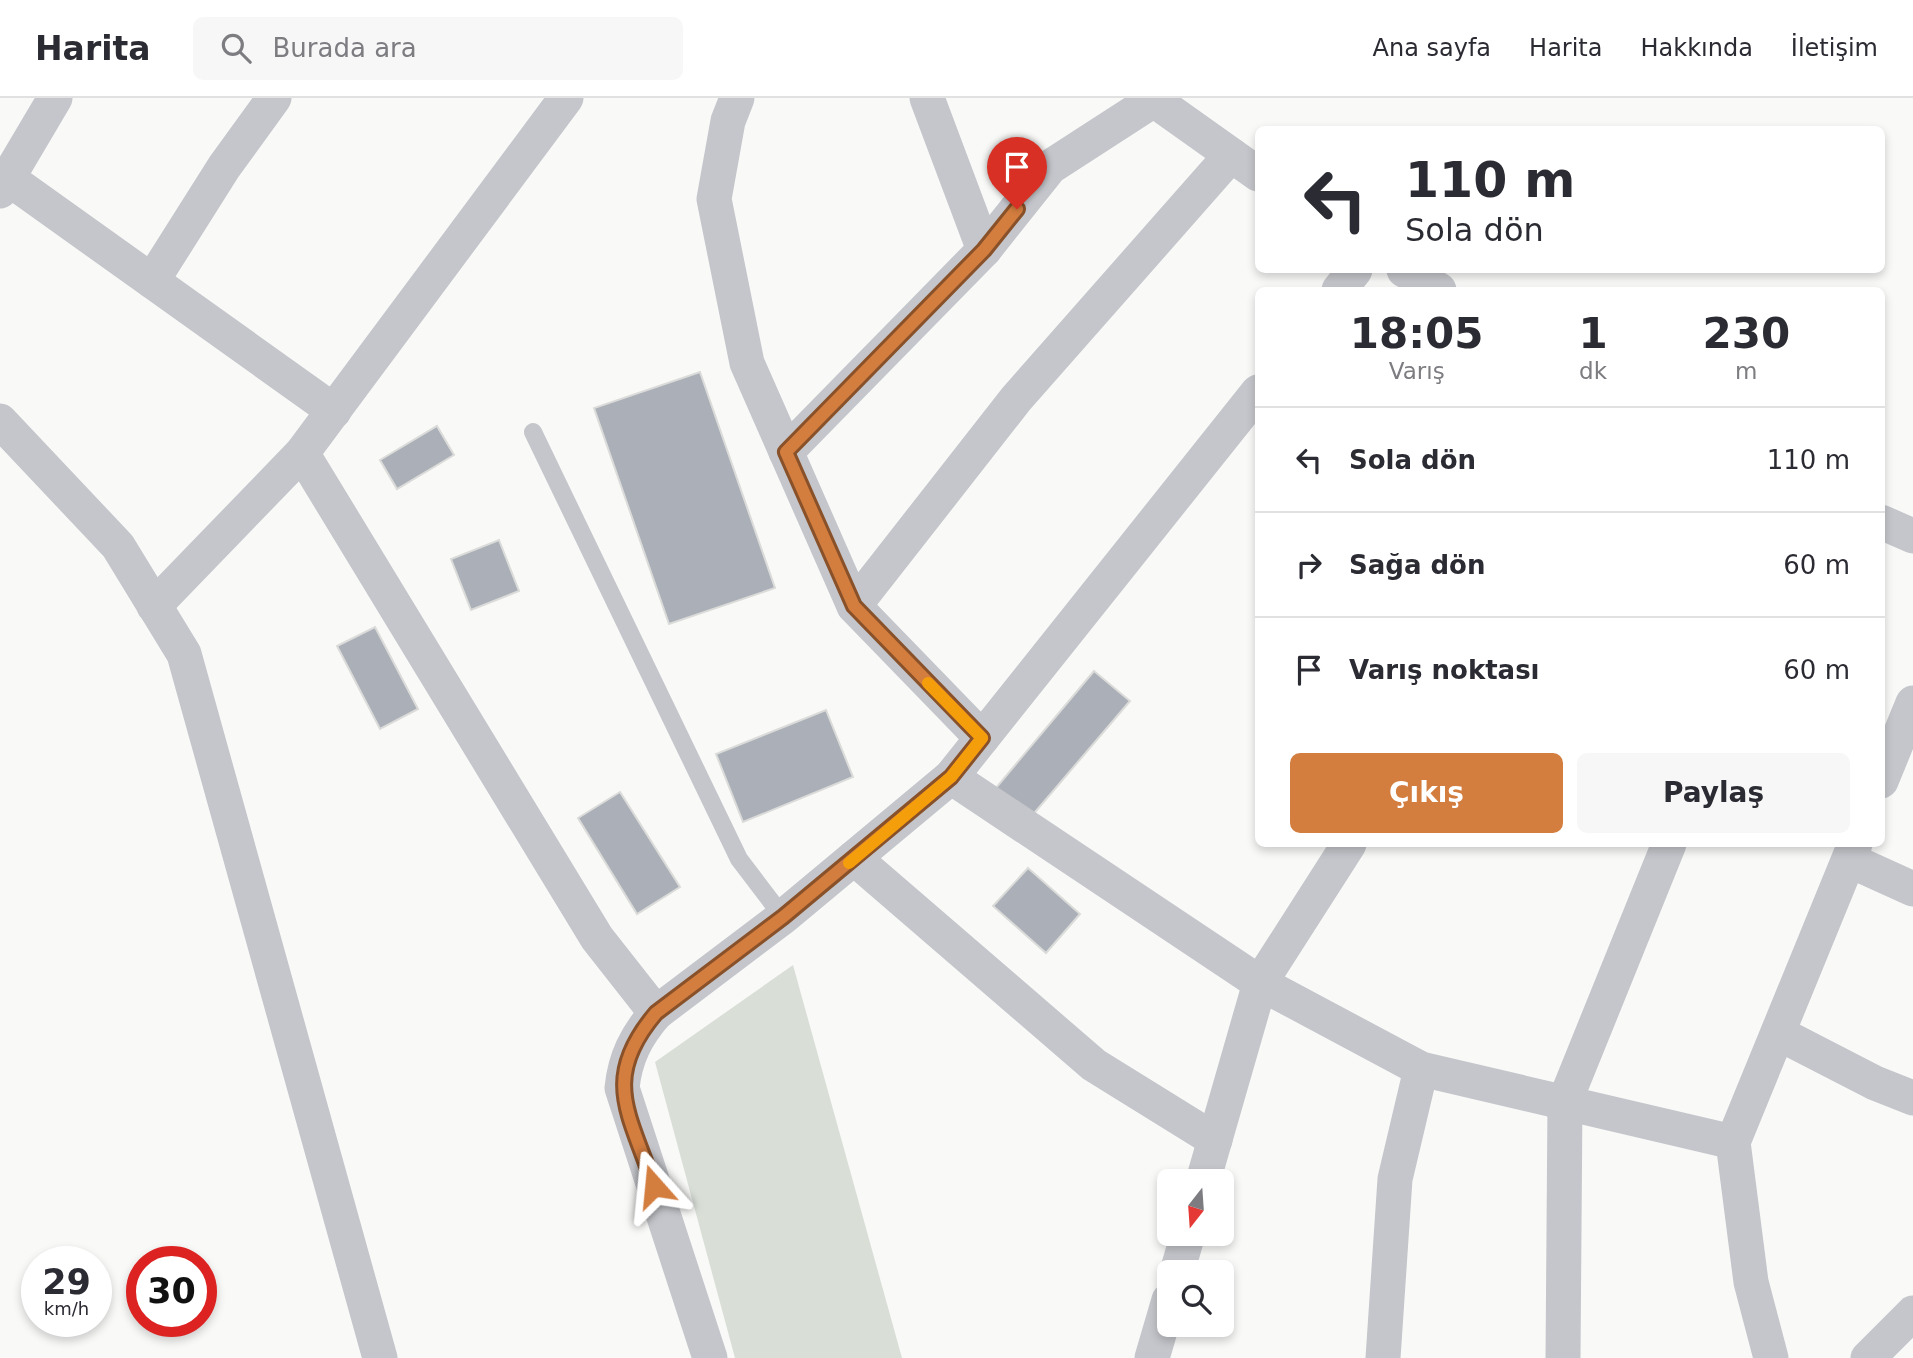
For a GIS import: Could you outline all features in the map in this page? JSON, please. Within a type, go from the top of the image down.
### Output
[{"type":"street","points":[[55,98],[5,185],[152,281],[334,411]]},
{"type":"street","points":[[152,281],[225,167],[274,98]]},
{"type":"street","points":[[154,606],[302,453],[566,98]]},
{"type":"street","points":[[737,98],[728,121],[714,199],[747,363],[854,606],[982,738]]},
{"type":"street","points":[[928,98],[984,250]]},
{"type":"street","points":[[786,452],[984,250],[1050,167],[1151,100],[1244,164],[1016,399],[854,606]]},
{"type":"street","points":[[1342,287],[1353,273]]},
{"type":"street","points":[[1409,273],[1434,287]]},
{"type":"street","points":[[710,1358],[622,1088],[629,1053],[640,1031],[656,1013],[783,917],[951,777],[1255,396]]},
{"type":"street","points":[[0,421],[118,546],[184,654],[380,1358]]},
{"type":"street","points":[[302,453],[597,938],[656,1013]]},
{"type":"street","points":[[1885,524],[1913,536]]},
{"type":"street","points":[[1885,771],[1913,703]]},
{"type":"street","points":[[951,777],[1261,983],[1421,1069],[1732,1142]]},
{"type":"street","points":[[1207,1169],[1261,983],[1347,847]]},
{"type":"street","points":[[1563,1358],[1565,1101],[1668,847]]},
{"type":"street","points":[[1771,1358],[1751,1282],[1732,1142],[1852,852],[1913,888]]},
{"type":"street","points":[[854,858],[1094,1065],[1215,1140]]},
{"type":"street","points":[[1778,1032],[1875,1083],[1913,1098]]},
{"type":"street","points":[[1383,1358],[1395,1179],[1421,1069]]},
{"type":"street","points":[[1868,1358],[1913,1313]]},
{"type":"street","points":[[1152,1358],[1158,1337]]},
{"type":"lane","points":[[533,432],[739,859],[783,917]]},
{"type":"shaded area","points":[[793,965],[902,1358],[735,1358],[655,1062]]},
{"type":"building","points":[[700,372],[775,588],[669,624],[594,408]]},
{"type":"building","points":[[437,426],[454,455],[397,489],[380,460]]},
{"type":"building","points":[[499,540],[519,591],[471,610],[451,559]]},
{"type":"building","points":[[375,627],[418,709],[380,729],[337,646]]},
{"type":"building","points":[[1094,671],[1130,701],[1030,818],[995,789]]},
{"type":"building","points":[[826,710],[853,777],[743,822],[716,754]]},
{"type":"building","points":[[620,792],[680,887],[637,914],[578,818]]},
{"type":"building","points":[[1028,868],[1080,914],[1046,953],[993,906]]},
{"type":"slow traffic","points":[[849,863],[951,777],[982,738],[928,683]]},
{"type":"route","points":[[654,1186],[622,1088],[629,1053],[640,1031],[656,1013],[783,917],[951,777],[982,738],[854,606],[786,452],[984,250],[1017,209]]}]
